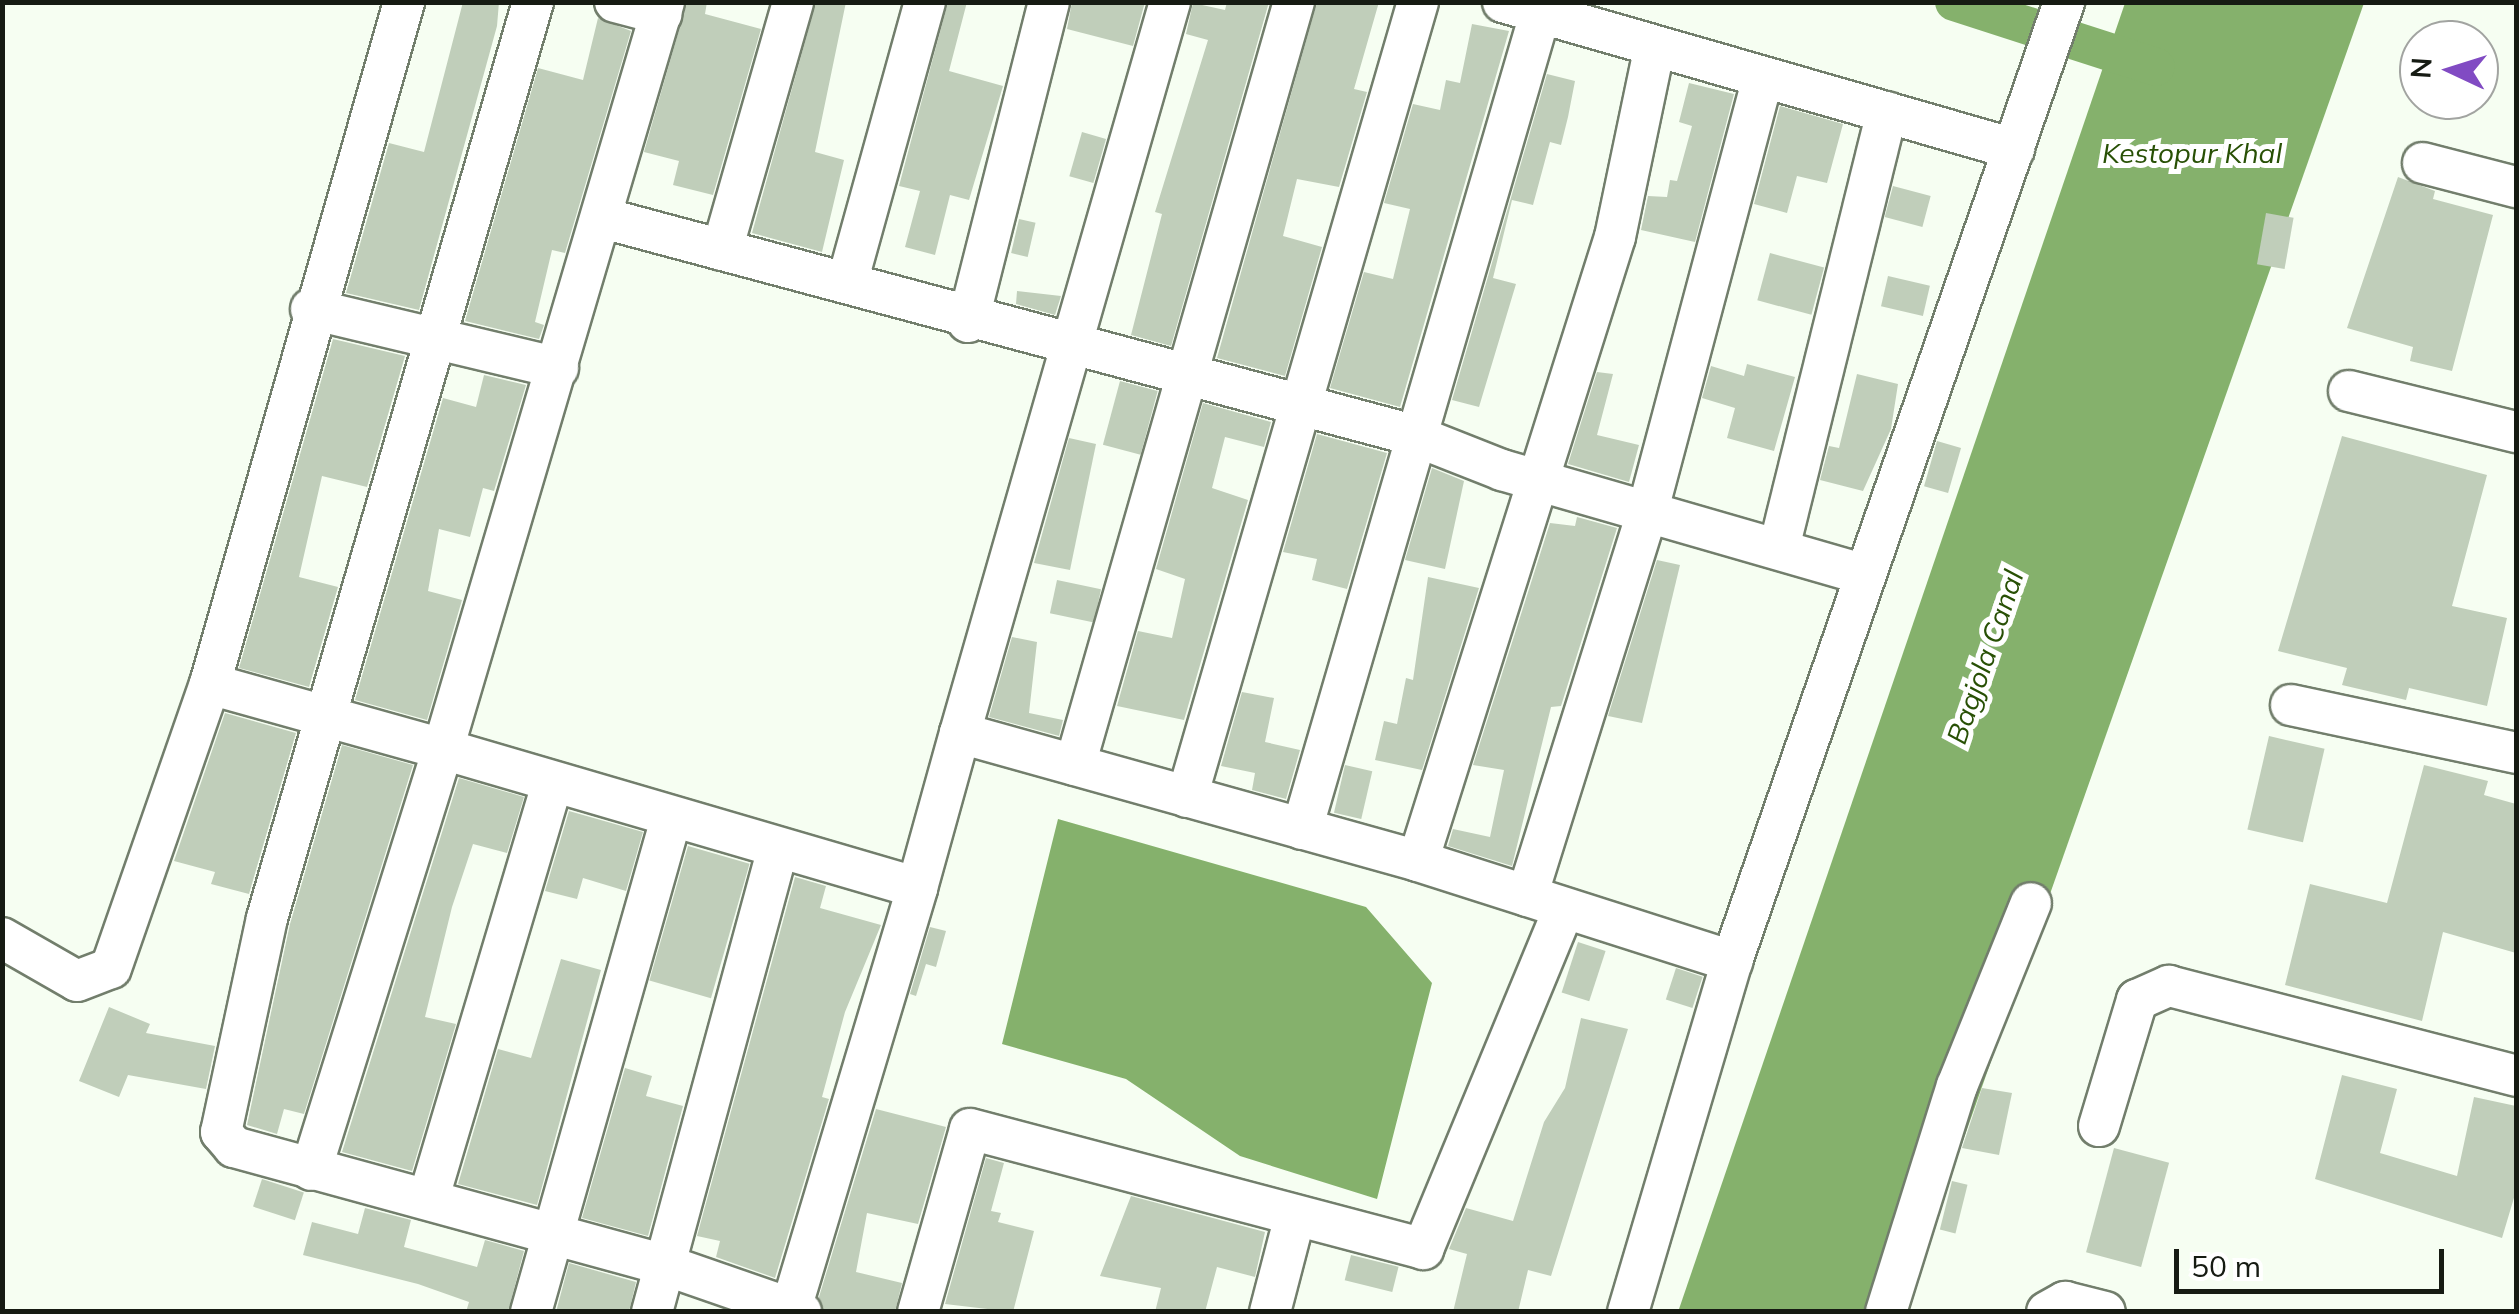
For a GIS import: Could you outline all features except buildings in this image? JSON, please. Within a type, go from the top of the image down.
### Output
[{"type":"street","points":[[2,938],[76,982],[110,968],[210,684],[312,309],[404,2]]},
{"type":"street","points":[[533,2],[332,712],[267,918],[222,1132],[234,1147],[311,1170],[429,1197],[551,1237],[665,1266],[794,1311],[1170,2]]},
{"type":"street","points":[[311,1170],[604,218],[662,8],[615,2]]},
{"type":"street","points":[[722,250],[793,2]]},
{"type":"street","points":[[846,283],[925,2]]},
{"type":"street","points":[[968,322],[1049,2]]},
{"type":"street","points":[[1075,766],[1294,2]]},
{"type":"street","points":[[1188,797],[1298,404],[1418,2]]},
{"type":"street","points":[[1302,829],[1412,435],[1522,8],[2014,148]]},
{"type":"street","points":[[1628,1312],[1732,961],[2061,11]]},
{"type":"street","points":[[1418,861],[1615,236],[1655,46]]},
{"type":"street","points":[[918,1312],[970,1128],[1412,1249],[1432,1242],[1545,903],[1763,78]]},
{"type":"street","points":[[1779,548],[1887,112]]},
{"type":"street","points":[[2423,163],[2516,188]]},
{"type":"street","points":[[604,218],[846,283],[968,322],[1074,345],[1412,435],[1865,575]]},
{"type":"street","points":[[312,309],[558,368]]},
{"type":"street","points":[[2349,391],[2516,432]]},
{"type":"street","points":[[210,684],[332,712],[552,784],[917,888]]},
{"type":"street","points":[[2291,704],[2516,753]]},
{"type":"street","points":[[960,733],[1418,861],[1732,961]]},
{"type":"street","points":[[429,1197],[552,784]]},
{"type":"street","points":[[531,1312],[670,819]]},
{"type":"street","points":[[652,1312],[778,848]]},
{"type":"street","points":[[1886,1312],[1968,1055],[2032,903]]},
{"type":"street","points":[[2099,1126],[2137,1000],[2152,988],[2516,1076]]},
{"type":"street","points":[[1270,1312],[1295,1216]]},
{"type":"street","points":[[2047,1312],[2065,1302],[2106,1312]]},
{"type":"water","name":"Kestopur Khal","points":[[2125,3],[2364,3],[1903,1311],[1678,1312]]},
{"type":"water","points":[[1058,819],[1366,907],[1432,983],[1377,1199],[1240,1156],[1126,1079],[1002,1044]]},
{"type":"waterway","points":[[1954,2],[2156,67]]},
{"type":"water label","name":"Bagjola Canal","points":[[1985,657]]}]
